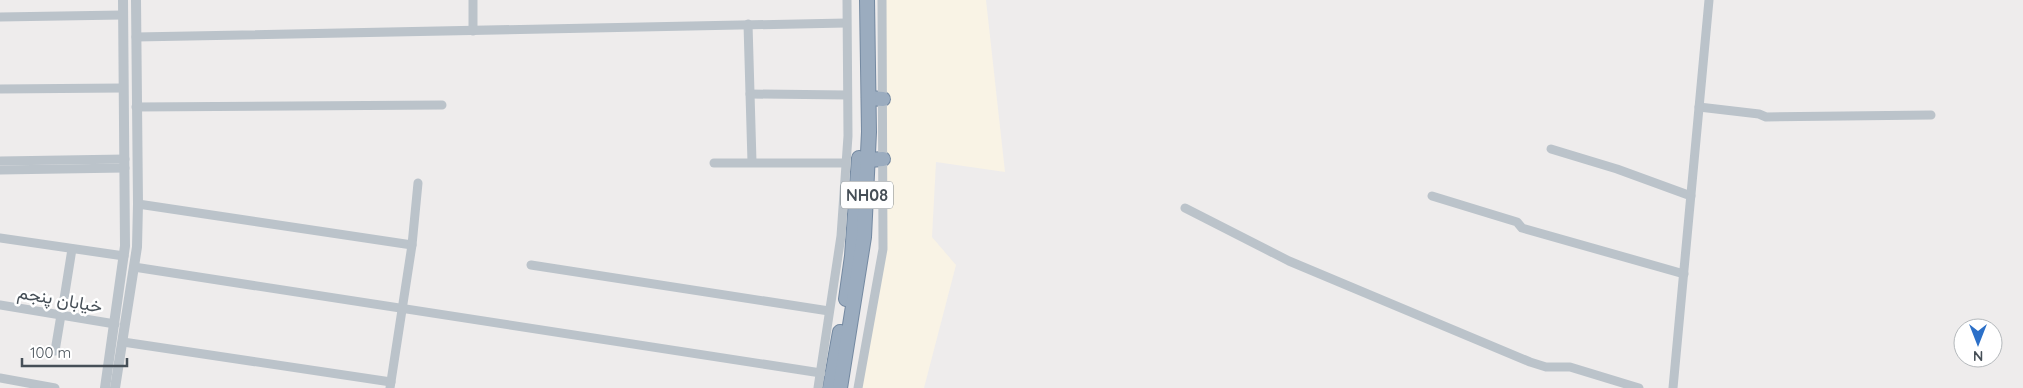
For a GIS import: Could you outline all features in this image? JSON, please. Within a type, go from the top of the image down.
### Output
[{"type":"highway","name":"NH08","points":[[830,388],[846,298],[855,218],[860,125],[858,0]]},
{"type":"highway","name":"NH08","points":[[840,388],[863,251],[868,160],[867,0]]},
{"type":"highway","points":[[868,98],[883,99]]},
{"type":"highway","points":[[868,160],[883,159]]},
{"type":"street","points":[[105,388],[125,251],[122,0]]},
{"type":"street","points":[[115,388],[137,247],[136,0]]},
{"type":"street","points":[[472,0],[473,30]]},
{"type":"street","points":[[818,388],[841,236],[848,136],[847,0]]},
{"type":"street","points":[[858,388],[883,249],[882,0]]},
{"type":"street","points":[[1673,388],[1709,0]]},
{"type":"street","points":[[0,17],[122,15]]},
{"type":"street","points":[[136,37],[846,23]]},
{"type":"street","points":[[748,24],[752,162]]},
{"type":"street","points":[[0,89],[122,88]]},
{"type":"street","points":[[750,94],[847,95]]},
{"type":"street","points":[[136,107],[442,105]]},
{"type":"street","points":[[1699,107],[1759,114],[1766,117],[1932,115]]},
{"type":"street","points":[[1551,149],[1617,169],[1691,196]]},
{"type":"street","points":[[0,162],[125,164]]},
{"type":"street","points":[[714,163],[846,163]]},
{"type":"street","points":[[0,170],[125,164]]},
{"type":"street","points":[[123,342],[391,385],[412,245],[418,183]]},
{"type":"street","points":[[1432,196],[1517,222],[1522,228],[1684,274]]},
{"type":"street","points":[[138,204],[412,245]]},
{"type":"street","points":[[1184,208],[1288,261],[1530,362],[1546,367],[1570,367],[1639,388]]},
{"type":"street","points":[[0,238],[72,248],[125,251],[137,247]]},
{"type":"street","points":[[64,300],[72,248]]},
{"type":"street","points":[[531,265],[829,311]]},
{"type":"street","points":[[134,267],[820,373]]},
{"type":"street","name":"خیابان پنجم","points":[[0,305],[115,324]]},
{"type":"street","points":[[55,351],[61,314]]},
{"type":"street","points":[[0,378],[52,388]]},
{"type":"shaded area","points":[[882,0],[986,0],[1005,172],[936,162],[932,237],[956,265],[924,388],[858,388],[883,249]]}]
